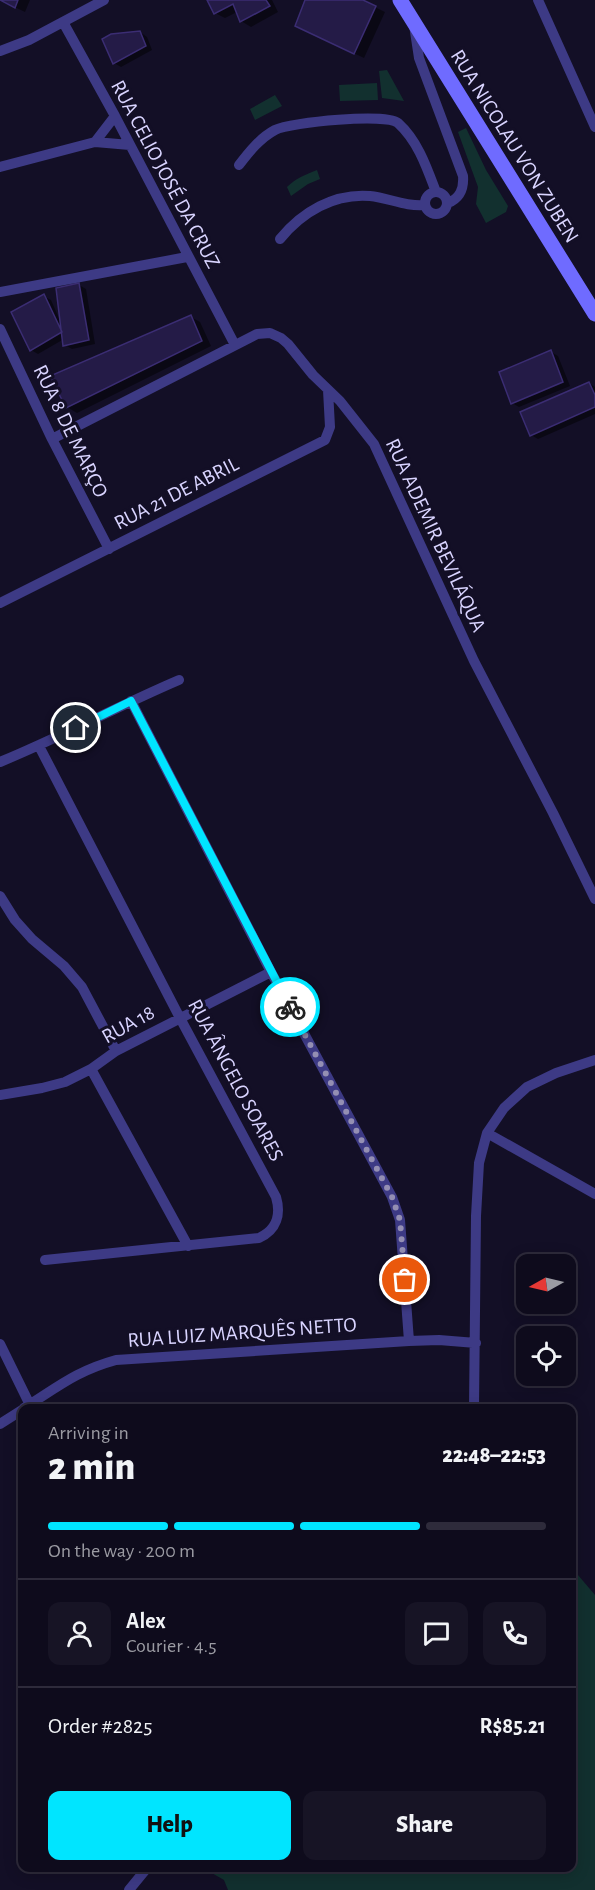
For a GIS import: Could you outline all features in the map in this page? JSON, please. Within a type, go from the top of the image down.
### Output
[{"type":"street","points":[[0,51],[29,40],[104,0]]},
{"type":"street","name":"RUA NICOLAU VON ZUBEN","points":[[400,0],[593,306]]},
{"type":"street","points":[[538,0],[595,126]]},
{"type":"street","name":"RUA CELIO JOSÉ DA CRUZ","points":[[63,22],[235,345]]},
{"type":"street","points":[[414,24],[419,58],[463,176],[460,195],[448,203],[446,210],[436,215],[429,212],[425,205],[426,197],[436,192],[443,194],[448,203]]},
{"type":"street","points":[[95,142],[115,116]]},
{"type":"street","points":[[238,165],[263,138],[287,125],[387,118],[398,123],[416,147],[432,176],[436,192]]},
{"type":"street","points":[[0,166],[95,142],[130,145]]},
{"type":"street","points":[[280,239],[296,222],[312,210],[350,196],[371,196],[408,205],[425,205]]},
{"type":"street","points":[[0,292],[187,257]]},
{"type":"street","name":"RUA 8 DE MARÇO","points":[[0,329],[52,439],[109,549]]},
{"type":"street","name":"RUA ADEMIR BEVILÁQUA","points":[[52,439],[264,332],[288,344],[313,375],[340,401],[374,444],[474,661],[595,899]]},
{"type":"street","name":"RUA 21 DE ABRIL","points":[[0,603],[325,440],[330,427],[328,390]]},
{"type":"street","points":[[0,762],[178,681]]},
{"type":"street","points":[[131,701],[271,972],[392,1197],[400,1220],[409,1341]]},
{"type":"street","name":"RUA ÂNGELO SOARES","points":[[39,746],[276,1197],[280,1214],[275,1224],[259,1238],[45,1260]]},
{"type":"street","points":[[0,896],[15,921],[64,966],[82,987],[116,1051]]},
{"type":"street","name":"RUA 18","points":[[0,1095],[65,1082],[91,1069],[116,1051],[271,972]]},
{"type":"street","points":[[474,1404],[476,1216],[480,1163],[487,1133],[504,1108],[527,1088],[556,1073],[595,1060]]},
{"type":"street","points":[[91,1069],[188,1246]]},
{"type":"street","points":[[487,1133],[595,1194]]},
{"type":"street","name":"RUA LUIZ MARQUÊS NETTO","points":[[32,1404],[71,1376],[93,1366],[116,1360],[409,1341],[476,1343]]},
{"type":"street","points":[[0,1344],[24,1404]]},
{"type":"street","name":"RUA LUIZ MARQUÊS NETTO","points":[[0,1424],[18,1413]]},
{"type":"street","points":[[129,1890],[144,1872]]},
{"type":"green space","points":[[387,70],[404,101],[382,98],[379,71]]},
{"type":"green space","points":[[377,83],[378,100],[340,101],[339,85]]},
{"type":"green space","points":[[275,95],[282,106],[255,120],[250,109]]},
{"type":"green space","points":[[466,128],[486,170],[508,206],[506,212],[486,223],[476,204],[478,187],[458,132]]},
{"type":"green space","points":[[317,170],[320,179],[291,196],[287,187],[297,179]]},
{"type":"green space","points":[[576,1573],[595,1595],[595,1890],[228,1890],[224,1880],[210,1872],[576,1872]]},
{"type":"building","points":[[0,0],[18,0],[15,8]]},
{"type":"building","points":[[207,0],[266,0],[270,6],[240,22],[233,4],[214,14]]},
{"type":"building","points":[[305,0],[363,0],[376,6],[354,54],[295,26]]},
{"type":"building","points":[[140,31],[146,46],[113,64],[102,39],[111,34]]},
{"type":"building","points":[[79,283],[89,340],[63,346],[56,288]]},
{"type":"building","points":[[44,294],[62,332],[30,351],[11,312]]},
{"type":"building","points":[[191,315],[202,341],[66,408],[50,376]]},
{"type":"building","points":[[551,350],[563,382],[511,404],[499,372]]},
{"type":"building","points":[[589,382],[595,395],[595,407],[530,436],[520,412]]},
{"type":"way so far","points":[[290,1007],[392,1197],[400,1220],[405,1280]]},
{"type":"route","points":[[76,728],[131,701],[290,1007]]}]
